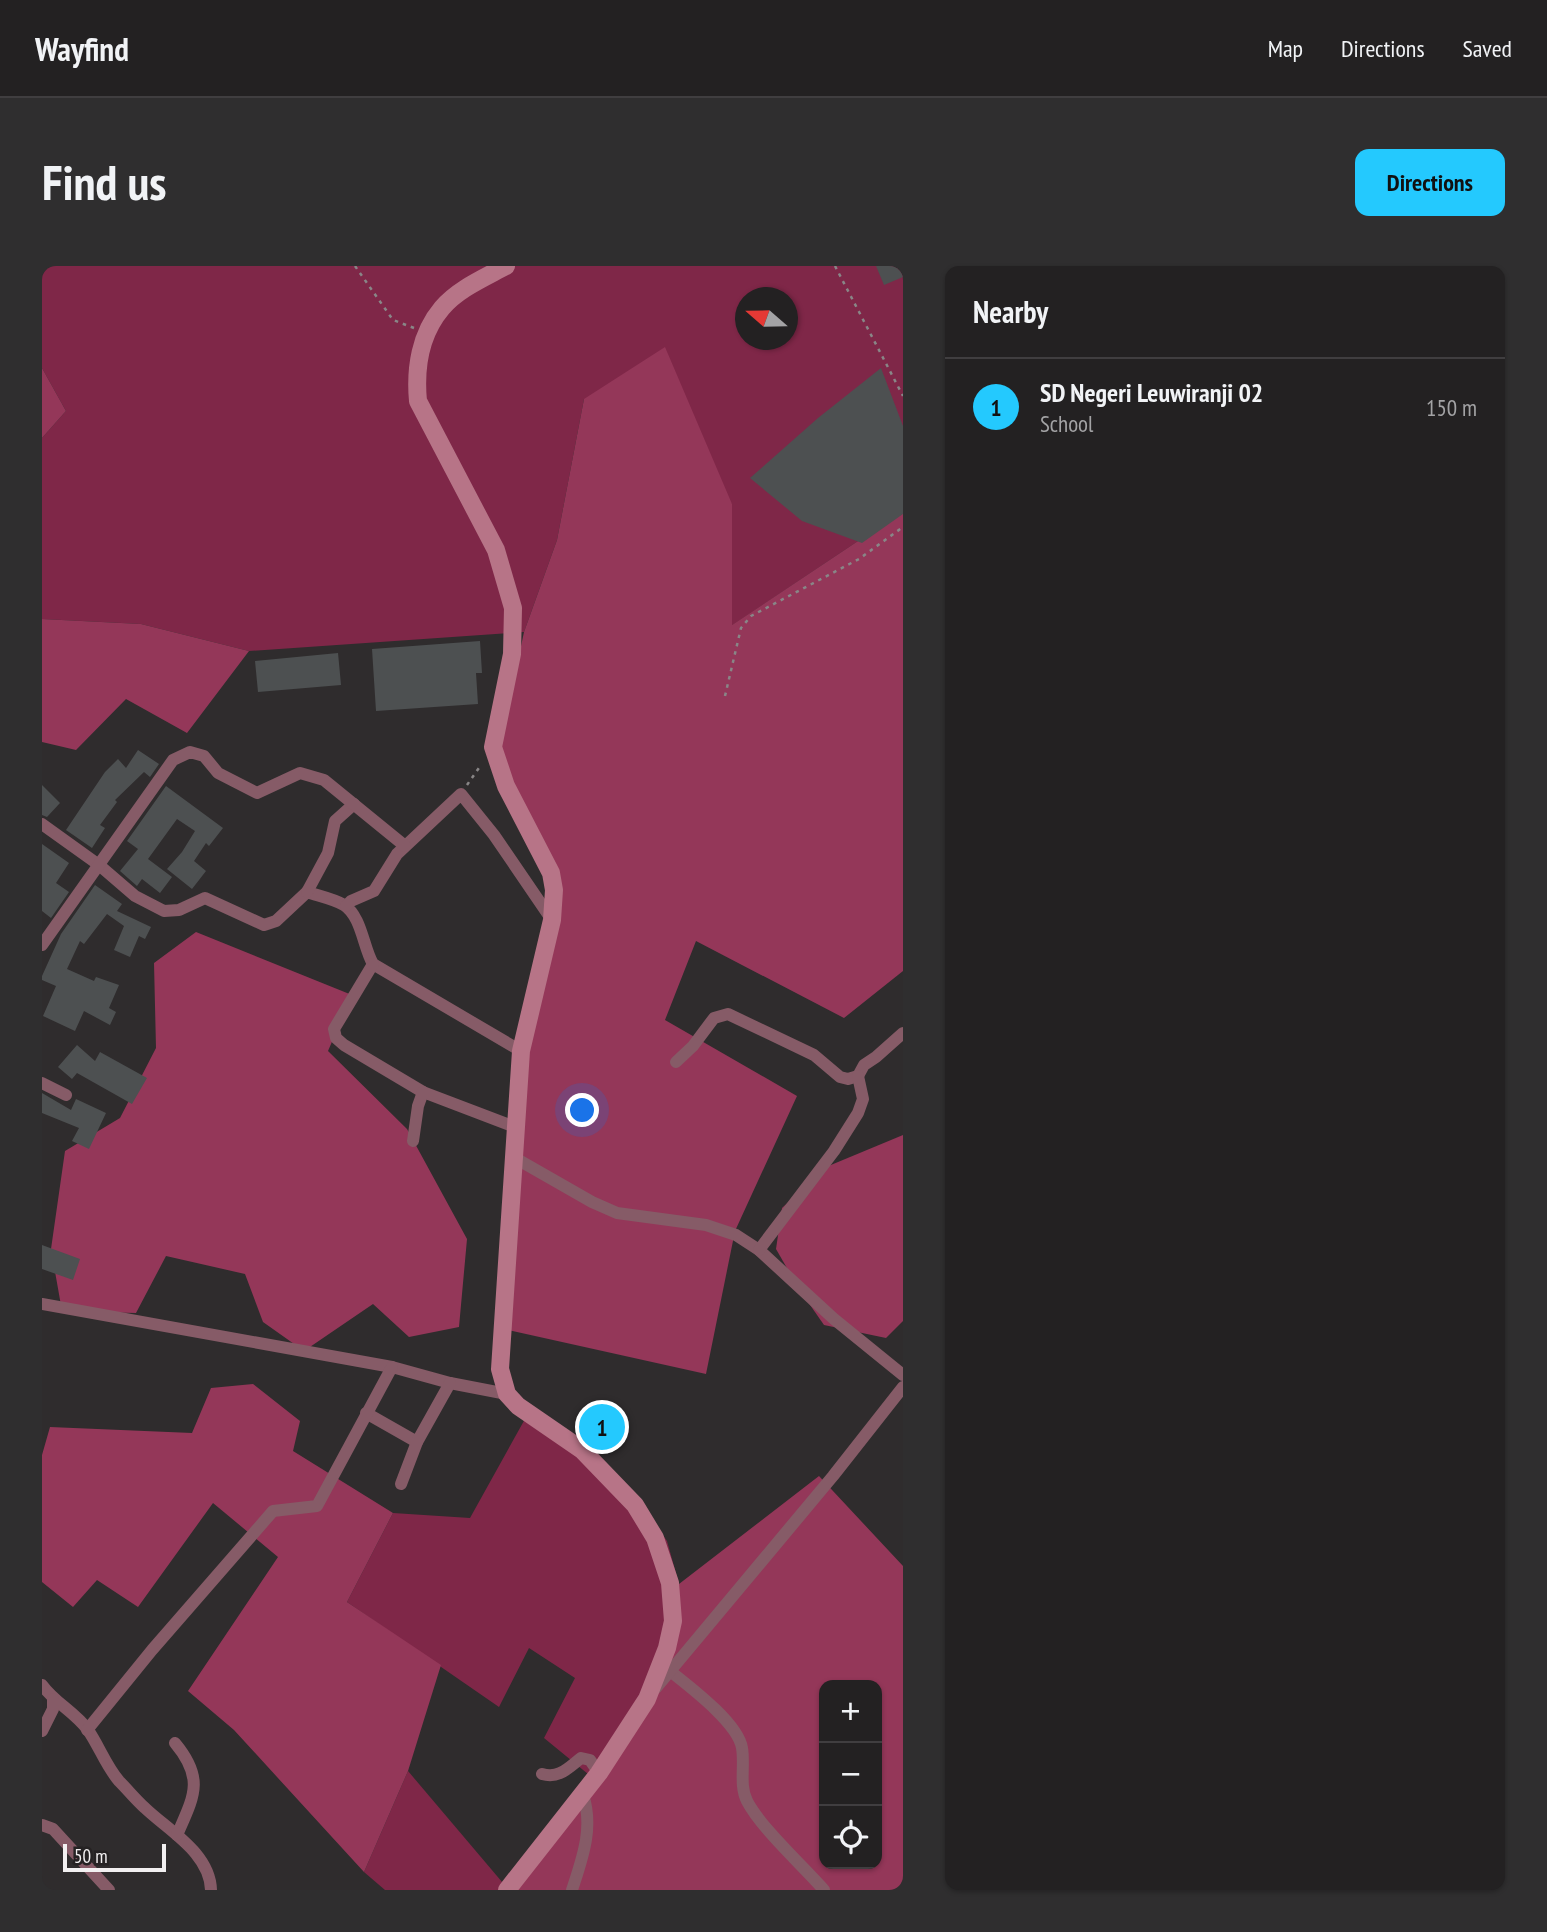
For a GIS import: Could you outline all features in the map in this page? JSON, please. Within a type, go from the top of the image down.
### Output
[{"type":"main road","points":[[506,266],[462,291],[442,308],[427,333],[419,355],[416,377],[418,401],[496,550],[513,608],[512,654],[493,747],[506,786],[551,873],[554,890],[552,920],[521,1052],[500,1369],[507,1394],[518,1406],[582,1450],[635,1505],[655,1538],[670,1583],[673,1622],[667,1648],[647,1699],[583,1795],[507,1890]]},
{"type":"street","points":[[42,945],[173,760],[190,752],[204,756],[218,773],[257,793],[300,773],[324,780],[405,845]]},
{"type":"street","points":[[345,906],[374,891],[405,845],[461,794],[494,835],[552,920]]},
{"type":"street","points":[[42,824],[135,895],[164,911],[180,910],[205,898],[264,925],[276,921],[307,892],[328,853],[335,821],[354,804]]},
{"type":"street","points":[[307,892],[345,906],[359,926],[366,952],[373,964],[521,1052]]},
{"type":"street","points":[[373,964],[334,1028],[336,1038],[423,1092],[515,1128]]},
{"type":"street","points":[[676,1062],[693,1046],[714,1017],[728,1014],[814,1055],[841,1077],[848,1079],[858,1076]]},
{"type":"street","points":[[759,1250],[834,1151],[858,1113],[863,1099],[858,1076],[864,1065],[903,1033]]},
{"type":"street","points":[[42,1083],[66,1095]]},
{"type":"street","points":[[413,1141],[418,1105],[423,1092]]},
{"type":"street","points":[[514,1158],[617,1213],[706,1225],[736,1235],[759,1250],[834,1319],[903,1375]]},
{"type":"street","points":[[42,1304],[392,1367],[450,1383],[507,1394]]},
{"type":"street","points":[[87,1730],[152,1650],[273,1511],[317,1506],[392,1367]]},
{"type":"street","points":[[401,1484],[417,1442],[450,1383]]},
{"type":"street","points":[[647,1699],[833,1476],[903,1387]]},
{"type":"street","points":[[366,1413],[417,1442]]},
{"type":"street","points":[[670,1671],[732,1727],[742,1746],[742,1784],[746,1799],[755,1814],[824,1890]]},
{"type":"street","points":[[42,1685],[52,1699],[76,1716],[117,1777],[205,1866],[210,1875],[211,1890]]},
{"type":"street","points":[[42,1731],[53,1709],[52,1699]]},
{"type":"street","points":[[175,1743],[189,1760],[194,1784],[194,1797],[177,1835]]},
{"type":"street","points":[[542,1774],[553,1777],[559,1775],[581,1758],[590,1760],[599,1773]]},
{"type":"street","points":[[572,1890],[586,1843],[588,1810],[583,1795]]},
{"type":"street","points":[[42,1825],[53,1829],[109,1890]]},
{"type":"path","points":[[355,266],[393,320],[427,333]]},
{"type":"path","points":[[835,266],[903,396]]},
{"type":"path","points":[[725,696],[741,628],[751,616],[859,559],[903,527]]},
{"type":"path","points":[[461,794],[493,747]]},
{"type":"shaded area","points":[[42,266],[903,266],[903,511],[731,626],[732,504],[584,399],[557,540],[524,632],[249,651],[141,624],[42,619],[42,438],[66,411],[42,368]]},
{"type":"shaded area","points":[[665,347],[732,504],[732,625],[903,511],[903,971],[844,1018],[696,941],[665,1020],[797,1096],[735,1231],[706,1374],[508,1330],[523,1077],[557,895],[504,795],[501,741],[524,632],[557,540],[584,399]]},
{"type":"shaded area","points":[[42,368],[66,411],[42,438]]},
{"type":"shaded area","points":[[42,619],[141,624],[249,651],[187,733],[126,699],[76,750],[42,742]]},
{"type":"shaded area","points":[[196,932],[352,995],[328,1051],[407,1129],[467,1239],[459,1327],[409,1337],[373,1304],[304,1351],[263,1322],[245,1274],[166,1256],[136,1313],[62,1311],[51,1249],[65,1151],[120,1118],[156,1048],[154,963]]},
{"type":"shaded area","points":[[903,1135],[903,1321],[886,1338],[824,1325],[776,1249],[782,1208],[826,1167]]},
{"type":"shaded area","points":[[253,1384],[300,1421],[293,1451],[393,1513],[347,1602],[441,1665],[408,1771],[364,1872],[234,1730],[188,1691],[278,1557],[213,1503],[138,1607],[97,1580],[73,1607],[42,1582],[42,1455],[50,1427],[192,1433],[211,1388]]},
{"type":"shaded area","points":[[530,1410],[630,1488],[667,1541],[679,1584],[675,1631],[599,1783],[544,1738],[575,1678],[529,1648],[499,1707],[347,1602],[393,1513],[470,1518]]},
{"type":"shaded area","points":[[819,1476],[903,1566],[903,1890],[515,1890],[655,1689],[679,1584]]},
{"type":"shaded area","points":[[408,1771],[507,1890],[385,1890],[364,1872]]},
{"type":"building","points":[[876,266],[901,266],[903,277],[884,285]]},
{"type":"building","points":[[881,368],[903,426],[903,514],[862,543],[802,521],[750,478],[818,418]]},
{"type":"building","points":[[480,641],[482,673],[476,673],[478,704],[376,711],[372,649]]},
{"type":"building","points":[[338,653],[341,685],[258,692],[255,661]]},
{"type":"building","points":[[138,750],[159,764],[150,777],[144,772],[115,800],[117,802],[100,825],[105,828],[92,848],[66,830],[105,772],[118,759],[126,768]]},
{"type":"building","points":[[42,785],[60,803],[47,817],[42,815]]},
{"type":"building","points":[[166,786],[223,828],[209,846],[206,843],[194,861],[206,871],[192,889],[167,869],[195,831],[177,819],[148,859],[172,877],[160,893],[142,879],[137,886],[120,871],[138,849],[127,841]]},
{"type":"building","points":[[42,844],[69,863],[56,883],[69,892],[51,918],[42,911]]},
{"type":"building","points":[[95,885],[122,904],[117,911],[151,927],[145,939],[139,936],[130,957],[114,950],[124,926],[107,914],[84,944],[80,941],[67,969],[94,981],[96,977],[119,985],[109,1008],[116,1012],[110,1025],[84,1011],[75,1031],[43,1016],[56,986],[42,980],[42,976],[61,934]]},
{"type":"building","points":[[77,1045],[95,1061],[100,1052],[147,1078],[132,1104],[77,1073],[72,1079],[58,1067]]},
{"type":"building","points":[[42,1093],[71,1110],[76,1099],[106,1113],[89,1149],[72,1141],[79,1128],[42,1113]]},
{"type":"building","points":[[42,1245],[80,1259],[73,1280],[42,1269]]},
{"type":"place","name":"SD Negeri Leuwiranji 02","points":[[602,1427]]}]
